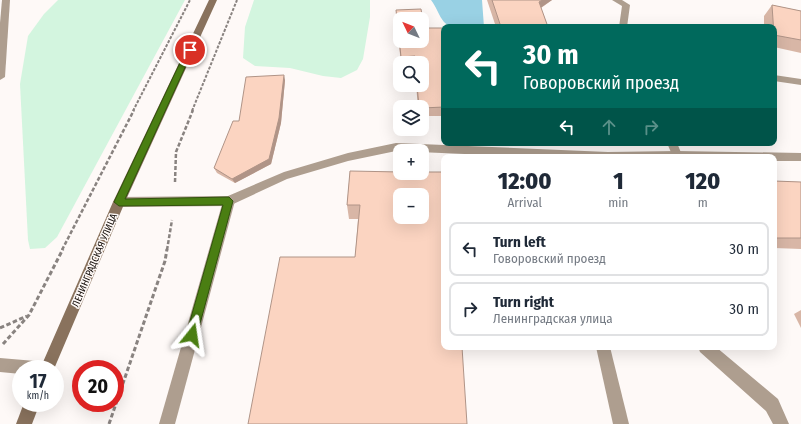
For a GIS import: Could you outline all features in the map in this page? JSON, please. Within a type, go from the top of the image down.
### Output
[{"type":"main road","name":"ЛЕНИНГРАДСКАЯ УЛИЦА","points":[[51,360],[119,202],[213,0]]},
{"type":"main road","points":[[24,424],[29,412]]},
{"type":"street","points":[[0,77],[1,46],[6,0]]},
{"type":"street","points":[[616,0],[627,2],[623,24]]},
{"type":"street","points":[[777,78],[801,82]]},
{"type":"street","points":[[119,202],[229,201],[284,176],[348,157],[396,147],[584,154]]},
{"type":"street","points":[[777,157],[801,157]]},
{"type":"street","points":[[167,424],[229,201]]},
{"type":"street","points":[[603,350],[621,424]]},
{"type":"street","points":[[708,350],[772,405],[781,424]]},
{"type":"street","points":[[0,365],[12,366]]},
{"type":"path","points":[[0,347],[29,315],[190,0]]},
{"type":"path","points":[[0,328],[29,315]]},
{"type":"green space","points":[[58,0],[185,0],[57,237],[45,248],[30,249],[28,240],[20,84],[28,36],[44,14]]},
{"type":"green space","points":[[254,0],[370,0],[370,17],[363,59],[357,70],[341,78],[323,76],[290,68],[255,66],[243,58],[245,27]]},
{"type":"water","points":[[431,0],[482,0],[484,24],[447,24],[442,20]]},
{"type":"building","points":[[492,0],[542,0],[539,2],[547,24],[500,24]]},
{"type":"building","points":[[772,5],[801,11],[801,40],[777,36],[777,24],[773,24]]},
{"type":"building","points":[[421,9],[421,12],[396,12],[396,10]]},
{"type":"building","points":[[429,28],[441,28],[441,107],[429,108],[429,100],[418,100],[418,92],[429,92],[429,56],[401,56],[400,48],[429,48]]},
{"type":"building","points":[[284,75],[279,118],[269,159],[232,179],[214,168],[233,121],[239,121],[246,77]]},
{"type":"building","points":[[350,171],[393,172],[393,180],[429,180],[429,172],[441,172],[441,350],[462,350],[467,424],[248,424],[280,257],[355,257],[360,205],[347,205]]},
{"type":"building","points":[[777,181],[801,182],[801,238],[777,238]]},
{"type":"route","points":[[190,50],[119,202],[229,201],[192,335]]}]
